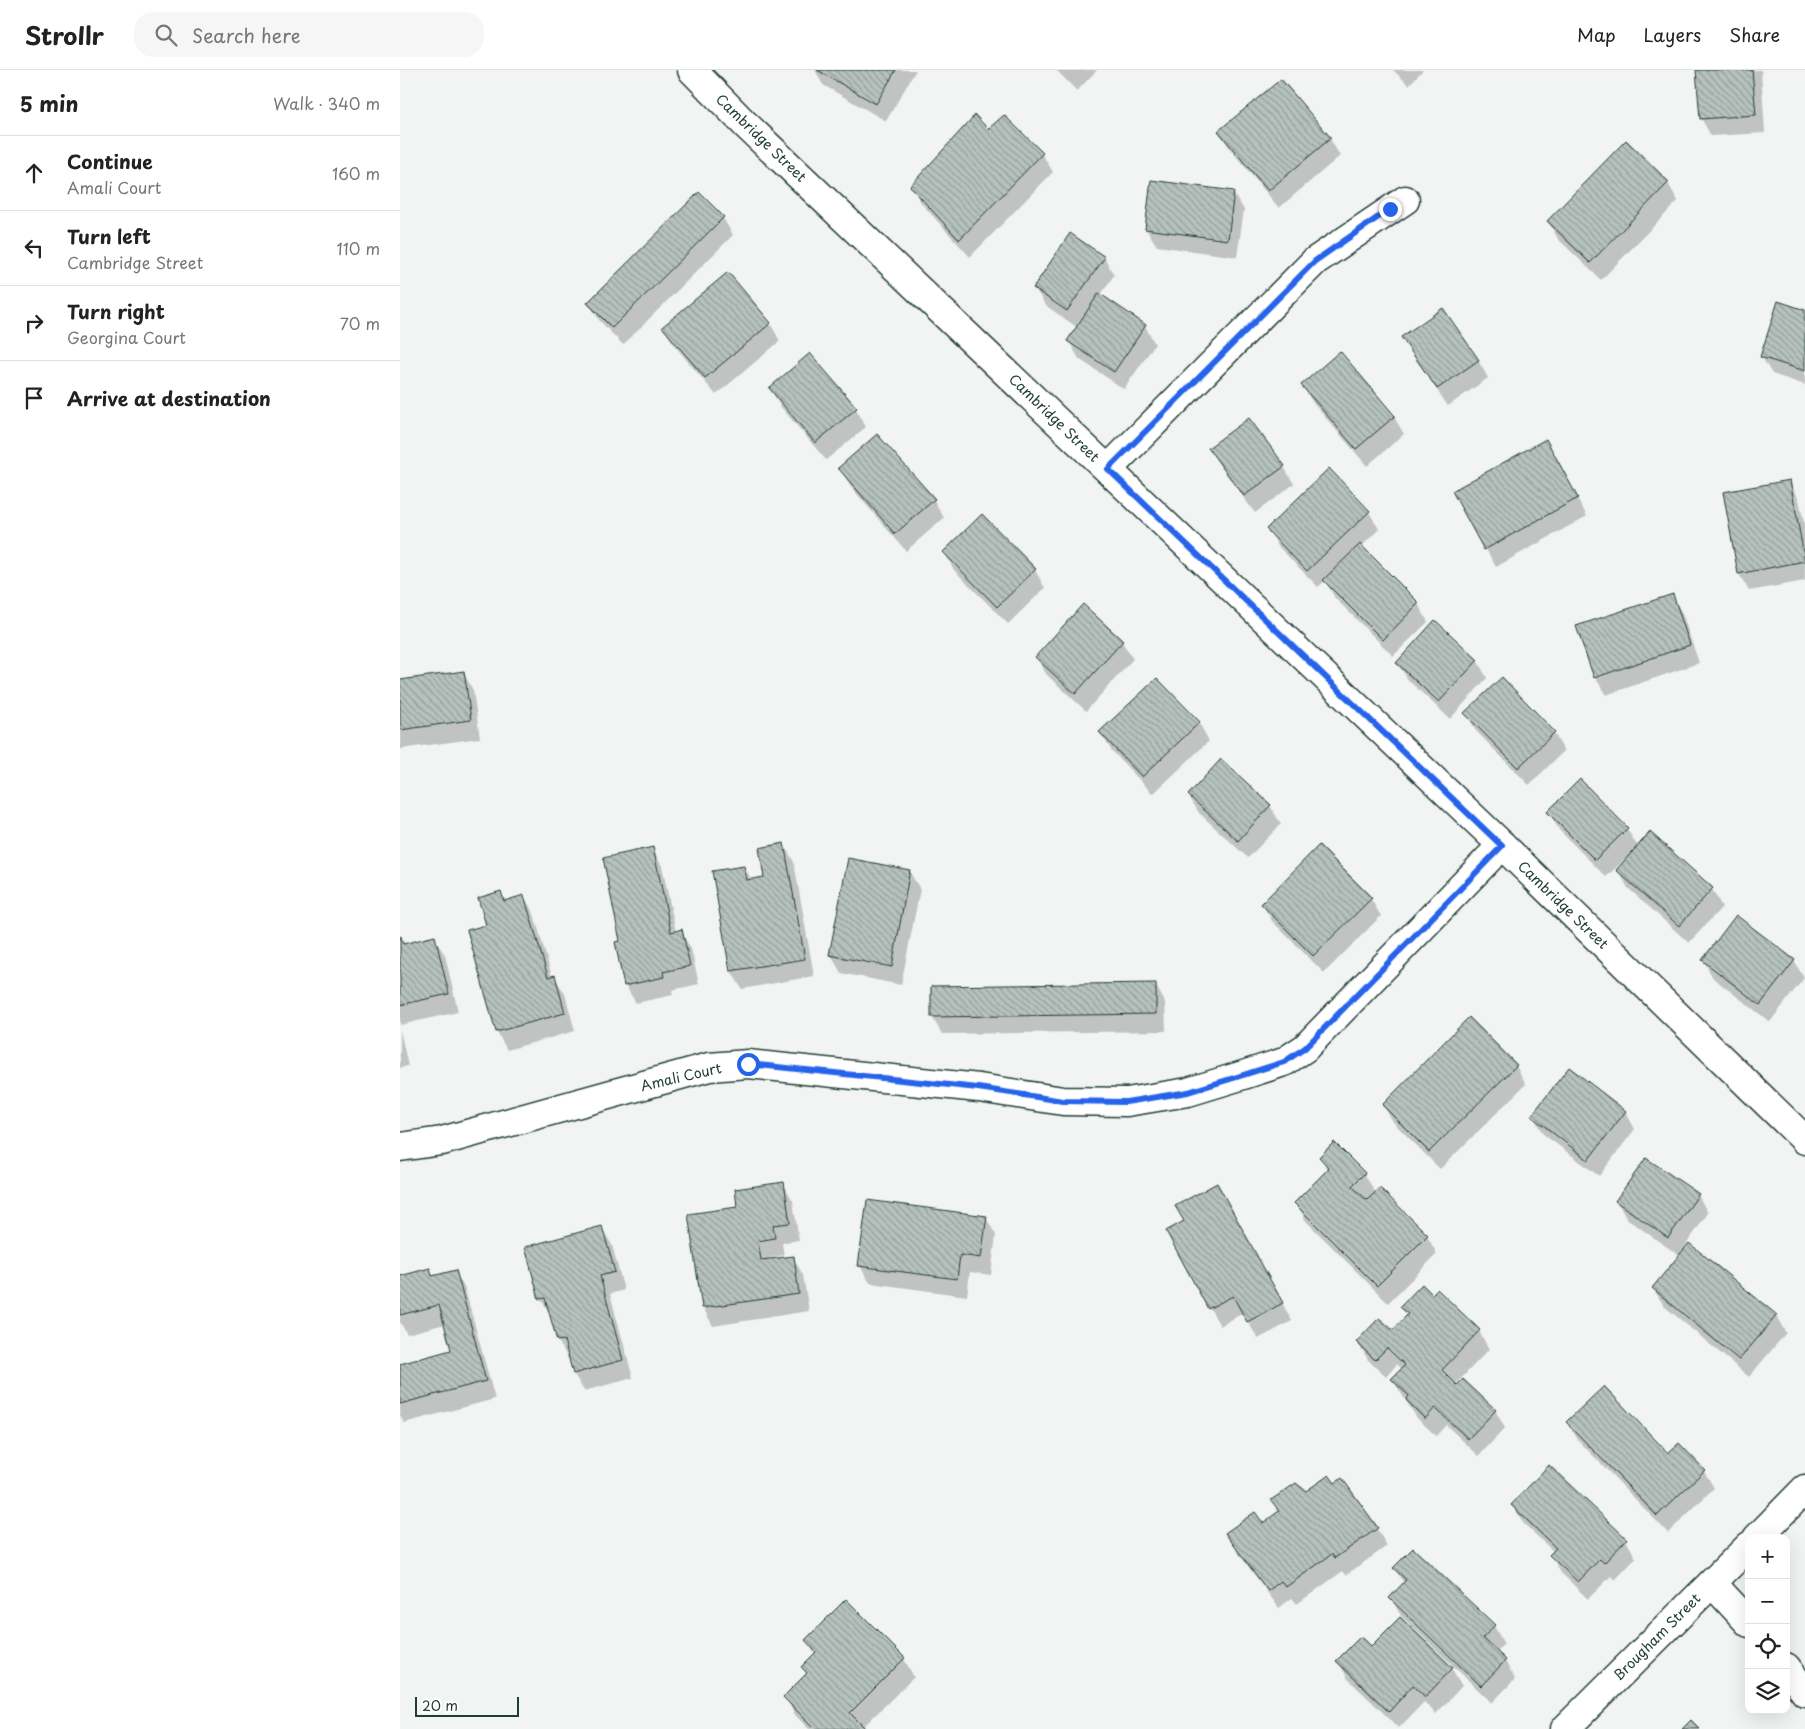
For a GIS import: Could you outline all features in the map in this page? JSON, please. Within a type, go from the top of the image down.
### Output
[{"type":"street","name":"Cambridge Street","points":[[692,70],[759,138],[1502,846],[1805,1140]]},
{"type":"street","points":[[1108,469],[1315,261],[1405,200]]},
{"type":"street","name":"Amali Court","points":[[400,1147],[442,1141],[709,1067],[748,1064],[978,1088],[1063,1101],[1126,1102],[1188,1092],[1284,1062],[1305,1048],[1502,846]]},
{"type":"street","points":[[1761,1534],[1805,1489]]},
{"type":"street","name":"Brougham Street","points":[[1565,1729],[1745,1550]]},
{"type":"street","points":[[1712,1583],[1745,1619]]},
{"type":"street","points":[[1788,1669],[1805,1692]]},
{"type":"building","points":[[817,70],[896,70],[876,104]]},
{"type":"building","points":[[1696,70],[1752,70],[1756,115],[1700,119]]},
{"type":"building","points":[[1281,79],[1331,138],[1268,191],[1218,131]]},
{"type":"building","points":[[975,115],[988,129],[1004,115],[1043,153],[959,240],[910,186]]},
{"type":"building","points":[[1626,140],[1669,182],[1590,263],[1547,221]]},
{"type":"building","points":[[1151,180],[1234,191],[1228,240],[1145,229]]},
{"type":"building","points":[[699,192],[724,217],[612,328],[587,303]]},
{"type":"building","points":[[1070,233],[1105,257],[1067,311],[1033,288]]},
{"type":"building","points":[[728,272],[771,323],[705,378],[662,327]]},
{"type":"building","points":[[1099,293],[1146,325],[1114,372],[1067,341]]},
{"type":"building","points":[[1778,301],[1805,310],[1805,371],[1760,357]]},
{"type":"building","points":[[1443,308],[1479,360],[1437,389],[1401,337]]},
{"type":"building","points":[[1340,351],[1395,416],[1356,449],[1301,385]]},
{"type":"building","points":[[810,353],[857,408],[815,443],[769,388]]},
{"type":"building","points":[[1249,418],[1285,466],[1244,496],[1208,448]]},
{"type":"building","points":[[877,434],[935,499],[895,534],[838,468]]},
{"type":"building","points":[[1546,439],[1578,498],[1484,550],[1452,491]]},
{"type":"building","points":[[1329,468],[1370,511],[1307,571],[1266,529]]},
{"type":"building","points":[[1790,480],[1805,561],[1738,574],[1723,492]]},
{"type":"building","points":[[982,514],[1036,569],[997,607],[943,552]]},
{"type":"building","points":[[1360,544],[1419,603],[1383,640],[1323,580]]},
{"type":"building","points":[[1673,594],[1690,645],[1594,678],[1576,626]]},
{"type":"building","points":[[1083,604],[1123,641],[1075,694],[1035,657]]},
{"type":"building","points":[[1435,620],[1478,660],[1439,702],[1396,663]]},
{"type":"building","points":[[464,671],[471,720],[400,730],[400,680]]},
{"type":"building","points":[[1502,677],[1555,732],[1518,768],[1464,713]]},
{"type":"building","points":[[1157,678],[1200,722],[1142,777],[1099,732]]},
{"type":"building","points":[[1221,759],[1271,805],[1238,841],[1188,795]]},
{"type":"building","points":[[1580,779],[1628,828],[1595,860],[1547,812]]},
{"type":"building","points":[[1650,832],[1713,888],[1679,926],[1616,870]]},
{"type":"building","points":[[784,843],[805,959],[730,971],[712,871],[744,866],[747,880],[764,877],[759,848]]},
{"type":"building","points":[[1319,845],[1372,898],[1313,956],[1261,904]]},
{"type":"building","points":[[653,847],[671,932],[682,929],[690,966],[663,972],[664,977],[624,986],[615,942],[620,941],[603,858]]},
{"type":"building","points":[[848,858],[910,870],[892,967],[829,955]]},
{"type":"building","points":[[501,891],[504,901],[524,895],[548,977],[555,975],[565,1013],[496,1032],[467,930],[486,925],[478,898]]},
{"type":"building","points":[[1736,915],[1795,960],[1760,1005],[1702,960]]},
{"type":"building","points":[[401,936],[403,944],[435,936],[449,994],[400,1005]]},
{"type":"building","points":[[1156,983],[1156,1014],[931,1017],[931,986]]},
{"type":"building","points":[[1469,1017],[1517,1065],[1429,1152],[1382,1105]]},
{"type":"building","points":[[1569,1067],[1626,1111],[1588,1160],[1531,1116]]},
{"type":"building","points":[[1334,1142],[1365,1173],[1352,1186],[1367,1200],[1380,1188],[1428,1235],[1377,1286],[1294,1203],[1329,1168],[1319,1157]]},
{"type":"building","points":[[1646,1158],[1699,1194],[1668,1238],[1615,1201]]},
{"type":"building","points":[[784,1182],[790,1223],[773,1225],[775,1238],[758,1241],[761,1260],[794,1256],[799,1294],[702,1308],[688,1214],[737,1207],[735,1189]]},
{"type":"building","points":[[1217,1183],[1283,1303],[1247,1322],[1233,1296],[1208,1309],[1166,1231],[1184,1221],[1175,1206]]},
{"type":"building","points":[[867,1200],[987,1216],[981,1258],[960,1255],[957,1279],[858,1266]]},
{"type":"building","points":[[602,1226],[615,1272],[600,1276],[623,1360],[573,1374],[564,1340],[557,1341],[545,1298],[539,1299],[525,1247]]},
{"type":"building","points":[[1689,1243],[1777,1315],[1739,1360],[1652,1288]]},
{"type":"building","points":[[430,1268],[432,1276],[456,1270],[486,1381],[400,1404],[400,1364],[451,1350],[439,1305],[400,1315],[400,1276]]},
{"type":"building","points":[[1422,1284],[1432,1294],[1437,1289],[1480,1330],[1442,1370],[1457,1385],[1463,1379],[1496,1410],[1468,1439],[1435,1408],[1425,1419],[1406,1400],[1409,1396],[1391,1379],[1405,1365],[1387,1348],[1375,1360],[1356,1342],[1379,1318],[1393,1330],[1408,1314],[1400,1307]]},
{"type":"building","points":[[1604,1386],[1668,1453],[1679,1443],[1705,1470],[1657,1516],[1566,1422]]},
{"type":"building","points":[[1549,1465],[1627,1539],[1604,1563],[1600,1559],[1578,1582],[1549,1555],[1556,1548],[1511,1505]]},
{"type":"building","points":[[1329,1475],[1335,1483],[1342,1478],[1378,1528],[1335,1558],[1332,1554],[1286,1587],[1281,1581],[1268,1591],[1225,1533],[1255,1512],[1263,1523],[1279,1511],[1271,1500],[1296,1483],[1306,1491]]},
{"type":"building","points":[[1413,1548],[1495,1625],[1483,1638],[1506,1660],[1481,1686],[1389,1598],[1406,1580],[1393,1568]]},
{"type":"building","points":[[846,1599],[905,1658],[850,1713],[866,1729],[815,1729],[783,1697],[807,1673],[801,1667],[816,1652],[805,1640]]},
{"type":"building","points":[[1400,1617],[1453,1668],[1425,1697],[1413,1685],[1389,1712],[1336,1661],[1361,1636],[1371,1646]]},
{"type":"building","points":[[1691,1720],[1700,1729],[1682,1729]]},
{"type":"route","points":[[748,1064],[978,1088],[1063,1101],[1126,1102],[1188,1092],[1284,1062],[1305,1048],[1502,846],[1108,469],[1315,261],[1390,209]]}]
